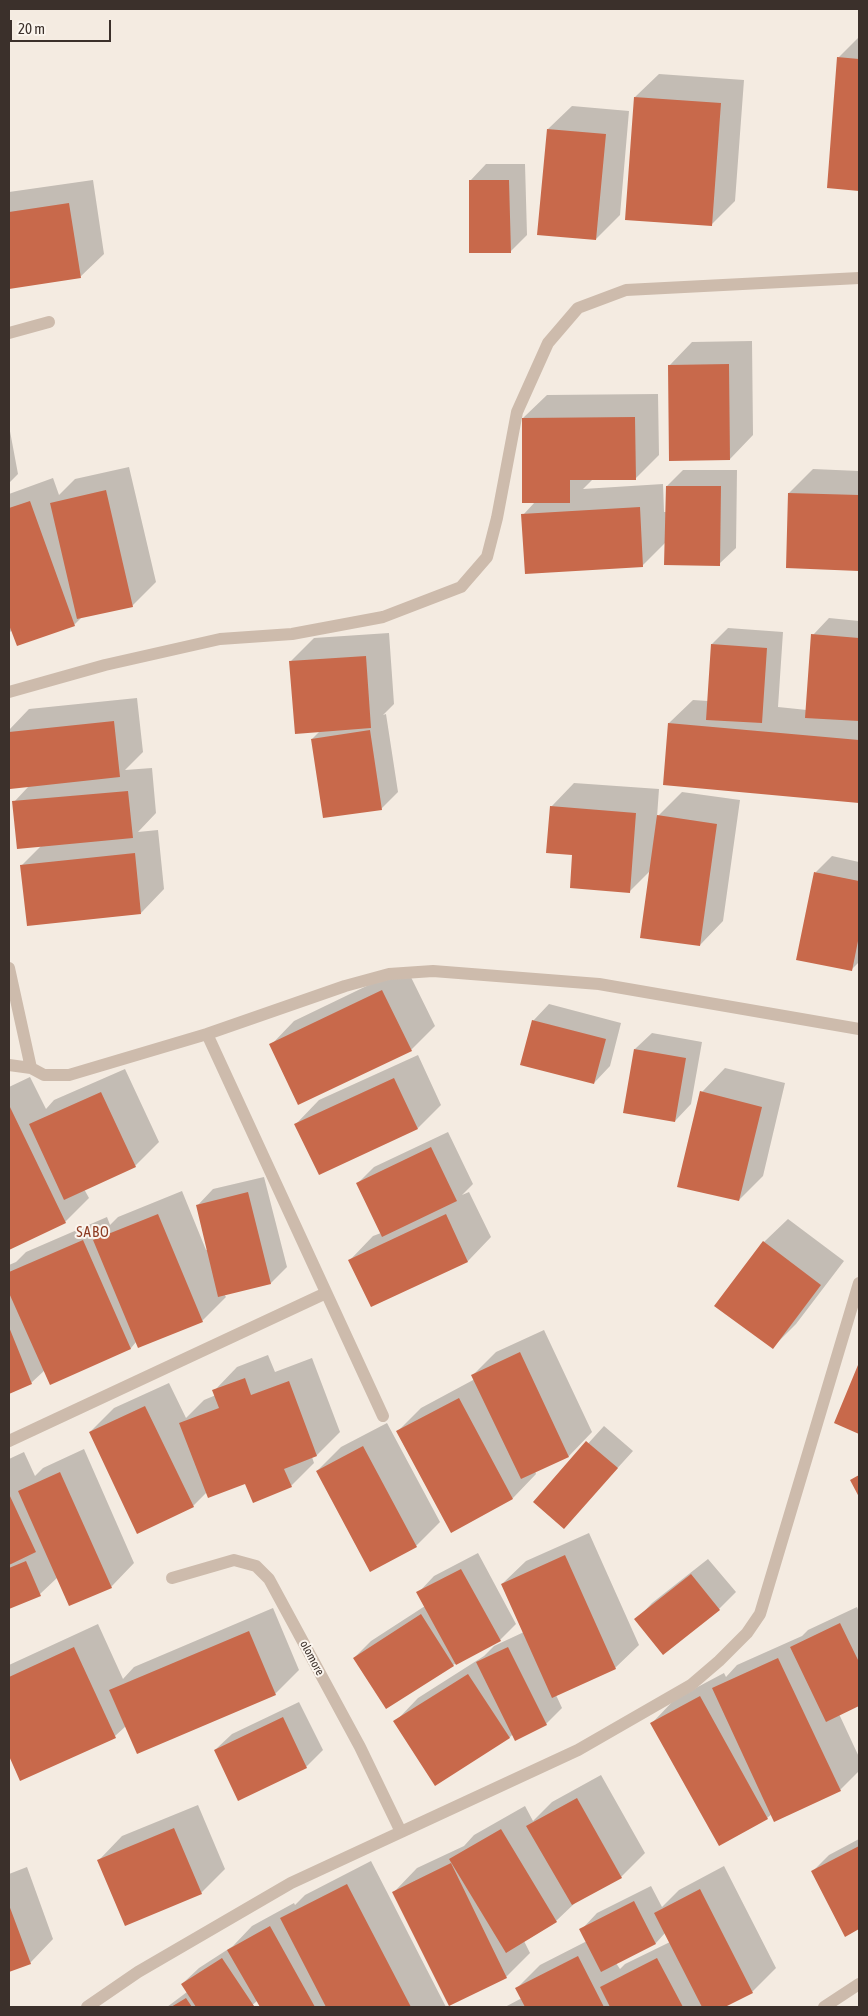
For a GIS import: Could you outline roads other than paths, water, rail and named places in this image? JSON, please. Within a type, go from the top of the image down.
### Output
[{"type":"street","points":[[9,692],[106,665],[220,639],[292,634],[383,617],[461,587],[487,557],[497,518],[518,412],[548,343],[578,308],[626,290],[859,278]]},
{"type":"street","points":[[9,333],[49,322]]},
{"type":"street","points":[[9,968],[31,1068]]},
{"type":"street","points":[[9,1065],[31,1068],[44,1075],[70,1075],[207,1034],[345,986],[389,974],[434,971],[599,984],[859,1029]]},
{"type":"street","points":[[207,1034],[383,1416]]},
{"type":"street","points":[[87,2007],[138,1972],[291,1883],[578,1750],[691,1685],[747,1633],[760,1614],[859,1283]]},
{"type":"street","points":[[9,1441],[326,1293]]},
{"type":"street","name":"olomore","points":[[172,1578],[234,1560],[256,1566],[269,1579],[360,1747],[401,1832]]},
{"type":"street","points":[[824,2007],[859,1984]]},
{"type":"district","name":"SABO","points":[[93,1232]]}]
